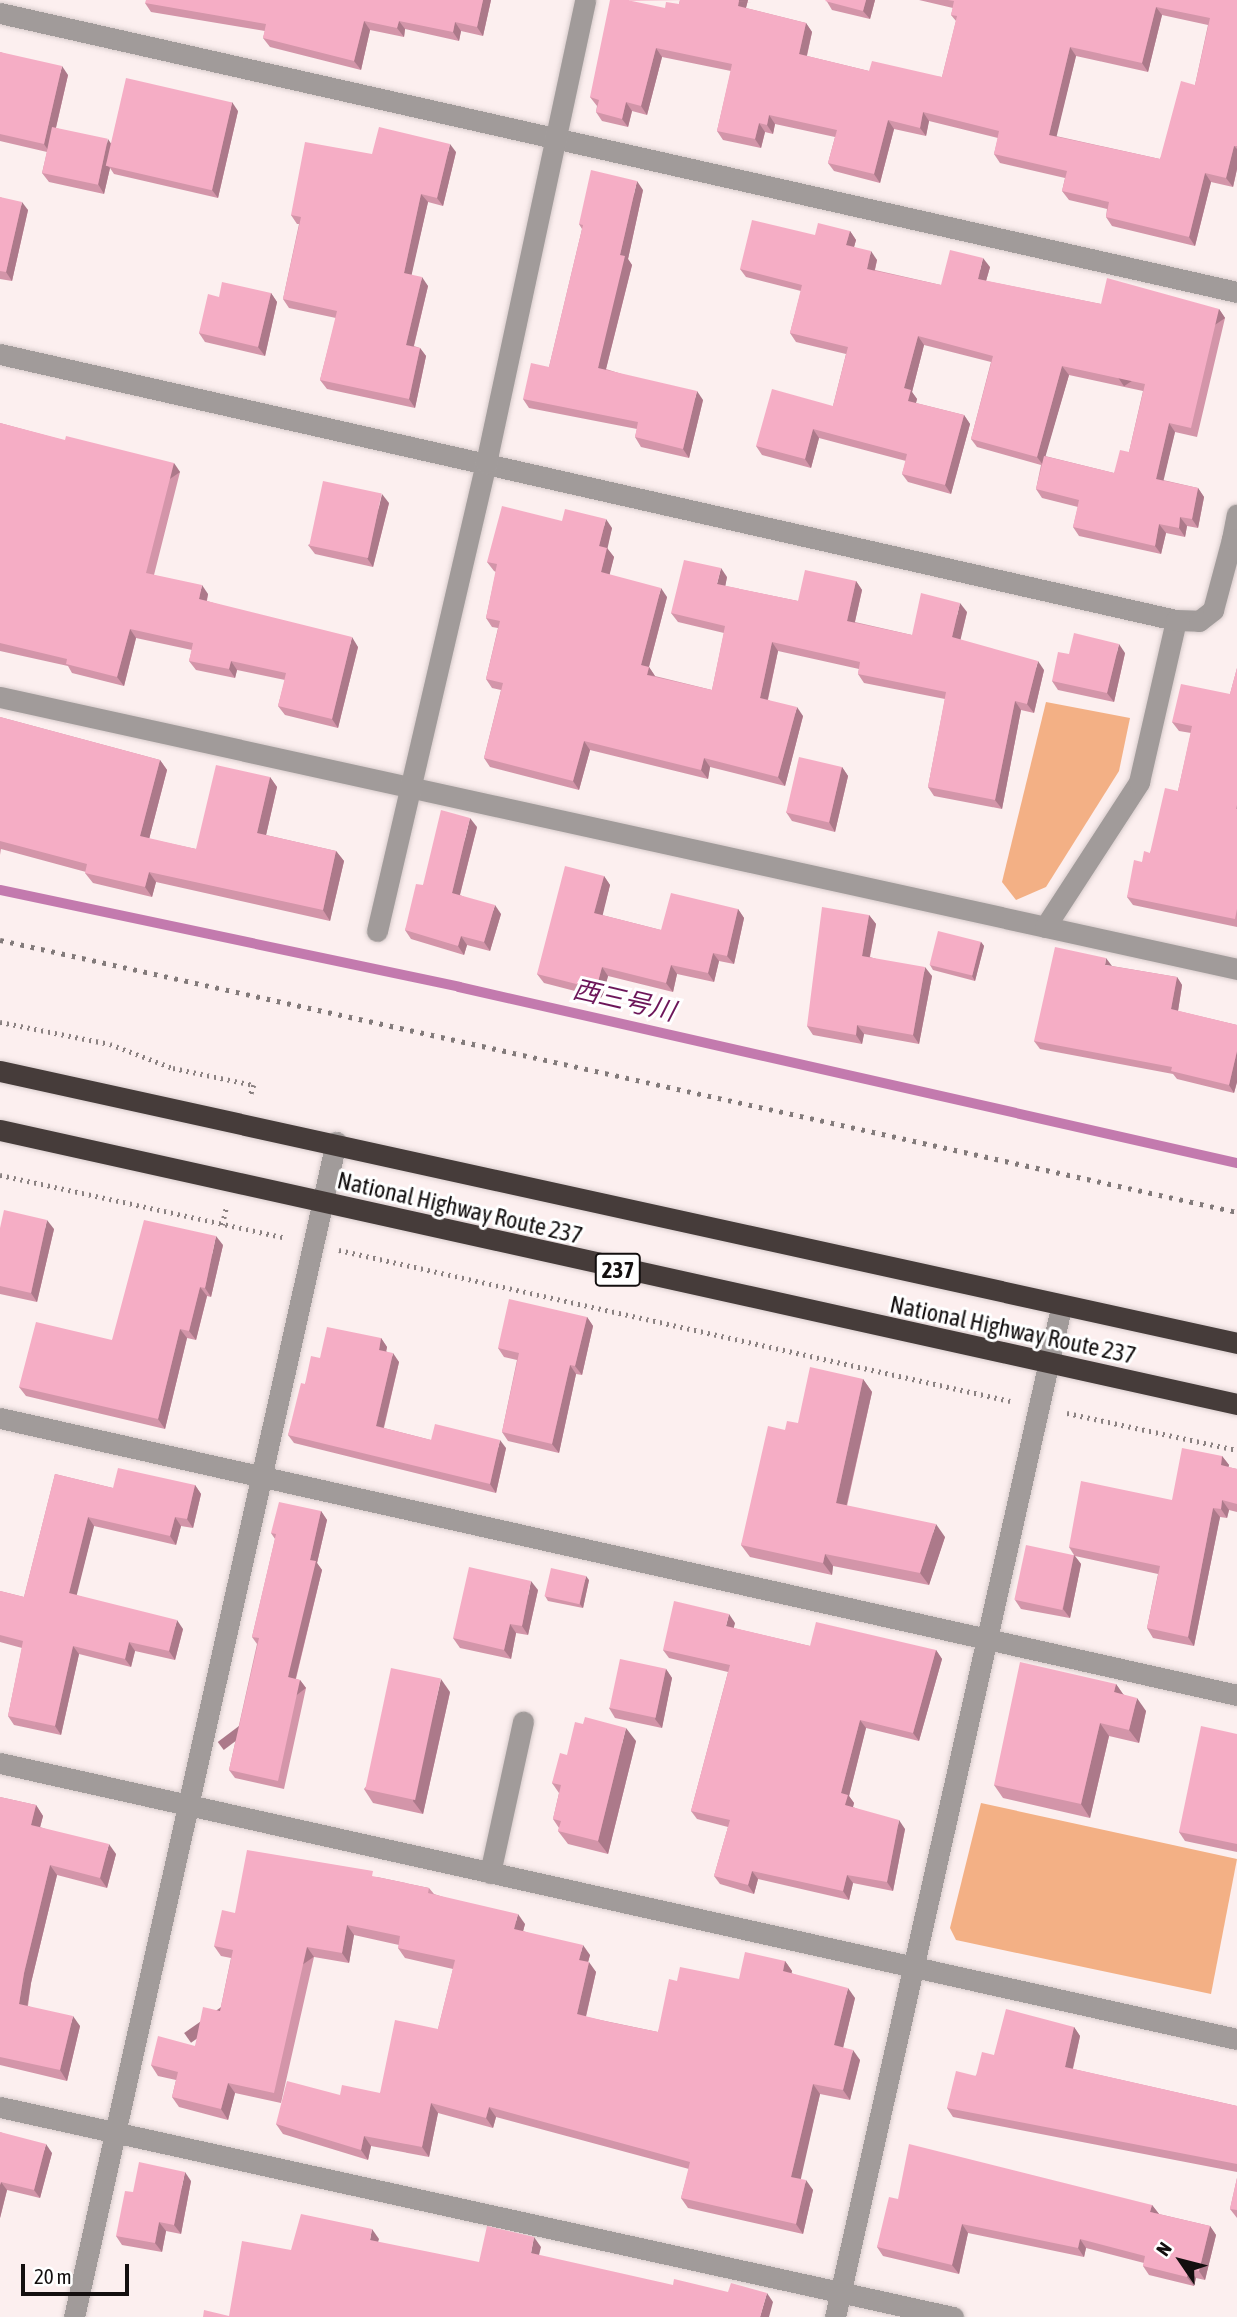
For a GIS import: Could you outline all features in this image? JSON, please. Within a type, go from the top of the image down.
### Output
[{"type":"highway","name":"National Highway Route 237","points":[[0,1071],[336,1142],[1061,1308],[1237,1343]]},
{"type":"highway","name":"National Highway Route 237","points":[[0,1130],[1049,1366],[1237,1404]]},
{"type":"street","points":[[377,931],[486,463],[585,0]]},
{"type":"street","points":[[0,13],[1237,292]]},
{"type":"street","points":[[0,354],[1176,620],[1199,621],[1213,610],[1234,540],[1237,514]]},
{"type":"street","points":[[1045,927],[1139,782],[1176,620]]},
{"type":"street","points":[[0,697],[1237,969]]},
{"type":"street","points":[[74,2317],[311,1243],[336,1142]]},
{"type":"street","points":[[835,2317],[990,1643],[1061,1308]]},
{"type":"street","points":[[0,1418],[990,1643],[1237,1695]]},
{"type":"street","points":[[490,1873],[523,1722]]},
{"type":"street","points":[[0,1763],[1237,2039]]},
{"type":"street","points":[[0,2107],[953,2317]]},
{"type":"path","points":[[0,1022],[110,1044],[173,1068],[254,1085]]},
{"type":"path","points":[[0,1175],[1237,1450]]},
{"type":"shaded area","points":[[1046,702],[1130,718],[1119,771],[1046,887],[1016,900],[1002,882]]},
{"type":"shaded area","points":[[981,1803],[1237,1859],[1211,1994],[956,1940],[950,1928]]},
{"type":"building","points":[[146,0],[483,0],[477,27],[455,22],[453,32],[399,21],[397,28],[364,21],[354,61],[263,38],[266,24],[145,3]]},
{"type":"building","points":[[610,0],[627,0],[665,8],[666,2],[679,4],[680,0],[739,0],[738,6],[806,23],[799,54],[869,71],[872,61],[942,77],[957,16],[951,15],[954,1],[948,0],[1237,0],[1237,146],[1234,146],[1226,178],[1205,173],[1189,237],[1106,217],[1109,202],[1062,191],[1067,171],[994,154],[999,131],[923,112],[920,128],[888,120],[874,174],[828,163],[837,130],[769,115],[767,125],[759,123],[755,139],[717,131],[732,64],[656,48],[641,106],[626,102],[622,119],[596,112],[599,100],[590,97]],"holes":[[[1156,7],[1210,18],[1195,85],[1181,81],[1160,159],[1049,135],[1070,47],[1142,63]]]},
{"type":"building","points":[[826,0],[866,0],[863,11]]},
{"type":"building","points":[[0,52],[62,66],[44,144],[0,134]]},
{"type":"building","points":[[126,78],[232,103],[212,190],[106,166]]},
{"type":"building","points":[[52,127],[108,139],[98,185],[42,173]]},
{"type":"building","points":[[379,127],[450,144],[437,198],[421,194],[404,273],[422,277],[406,345],[420,348],[409,399],[320,380],[337,311],[283,299],[301,217],[291,215],[305,142],[372,154]]},
{"type":"building","points":[[591,170],[637,181],[620,255],[625,256],[598,368],[697,391],[683,449],[635,437],[638,422],[523,399],[531,363],[549,367],[583,225],[579,224]]},
{"type":"building","points":[[0,197],[22,202],[6,272],[0,271]]},
{"type":"building","points":[[752,220],[815,235],[818,223],[850,231],[846,245],[871,251],[867,269],[941,285],[950,250],[983,258],[978,279],[1101,304],[1107,278],[1219,309],[1191,428],[1169,423],[1156,479],[1198,488],[1192,519],[1180,517],[1179,528],[1159,524],[1155,546],[1073,527],[1079,500],[1036,489],[1044,456],[1114,473],[1120,450],[1129,452],[1145,384],[1062,366],[1037,457],[971,439],[993,356],[918,336],[904,388],[911,390],[908,401],[964,415],[945,485],[902,474],[907,454],[813,429],[805,459],[756,446],[772,389],[833,406],[848,347],[790,333],[802,285],[740,269]]},
{"type":"building","points":[[222,282],[271,293],[258,347],[199,333],[208,294],[219,297]]},
{"type":"building","points":[[0,423],[65,440],[66,436],[174,463],[146,573],[202,585],[199,599],[352,637],[332,719],[278,706],[286,673],[231,661],[229,669],[189,661],[193,643],[130,629],[117,677],[66,664],[67,659],[0,643]]},
{"type":"building","points":[[323,481],[382,493],[368,558],[309,546]]},
{"type":"building","points":[[502,506],[562,521],[565,509],[606,519],[599,546],[607,548],[601,572],[661,588],[641,665],[649,667],[647,675],[712,690],[725,626],[671,613],[684,560],[721,568],[717,584],[798,601],[805,570],[856,581],[847,621],[912,635],[921,593],[960,603],[952,637],[1038,661],[1027,704],[1015,701],[995,800],[928,787],[946,692],[858,674],[860,662],[772,642],[760,698],[797,707],[778,777],[704,758],[701,770],[584,741],[573,781],[484,758],[503,683],[486,679],[500,621],[486,618],[497,564],[487,562]]},
{"type":"building","points":[[1074,633],[1119,644],[1107,693],[1052,681],[1058,652],[1069,654]]},
{"type":"building","points":[[1237,668],[1235,919],[1127,897],[1134,860],[1142,862],[1144,851],[1150,853],[1165,788],[1178,791],[1192,726],[1172,722],[1181,684],[1230,694]]},
{"type":"building","points":[[0,717],[160,760],[140,836],[196,849],[216,765],[270,777],[257,833],[336,851],[323,910],[149,872],[145,887],[85,873],[87,864],[0,841]]},
{"type":"building","points":[[799,757],[842,767],[829,822],[786,813]]},
{"type":"building","points":[[441,810],[470,818],[452,893],[495,905],[484,942],[461,936],[458,946],[405,930],[416,884],[423,885]]},
{"type":"building","points":[[565,866],[604,876],[594,913],[661,930],[671,893],[738,909],[727,956],[713,953],[708,973],[671,965],[666,983],[602,967],[596,989],[537,974]]},
{"type":"building","points":[[822,907],[869,915],[862,956],[925,967],[913,1035],[857,1025],[856,1035],[807,1026]]},
{"type":"building","points":[[938,931],[981,942],[972,976],[930,965]]},
{"type":"building","points":[[1055,947],[1106,958],[1105,965],[1177,977],[1171,1009],[1237,1025],[1237,1051],[1229,1085],[1171,1071],[1172,1067],[1034,1041]]},
{"type":"building","points":[[4,1210],[47,1220],[31,1293],[0,1286],[0,1228]]},
{"type":"building","points":[[144,1220],[216,1236],[205,1288],[200,1287],[189,1331],[180,1329],[158,1419],[19,1387],[36,1322],[112,1340]]},
{"type":"building","points":[[509,1299],[587,1317],[575,1366],[570,1365],[552,1444],[502,1432],[519,1353],[498,1348]]},
{"type":"building","points":[[327,1327],[381,1338],[379,1350],[393,1353],[376,1426],[431,1440],[435,1424],[500,1440],[490,1484],[288,1435],[301,1383],[305,1384],[311,1356],[320,1358]]},
{"type":"building","points":[[810,1367],[863,1379],[836,1503],[936,1524],[920,1573],[825,1554],[823,1563],[741,1545],[768,1426],[785,1430],[787,1421],[798,1423]]},
{"type":"building","points":[[1182,1448],[1222,1456],[1221,1465],[1237,1469],[1237,1504],[1222,1500],[1221,1509],[1213,1508],[1188,1637],[1147,1628],[1160,1566],[1069,1547],[1081,1481],[1172,1500]]},
{"type":"building","points":[[118,1468],[195,1485],[187,1519],[175,1517],[170,1536],[88,1517],[69,1593],[177,1620],[169,1651],[129,1642],[125,1659],[73,1646],[55,1726],[8,1716],[23,1641],[0,1635],[0,1591],[24,1597],[55,1474],[113,1488]]},
{"type":"building","points":[[279,1502],[321,1511],[310,1560],[316,1561],[288,1677],[300,1680],[278,1781],[229,1770],[259,1638],[252,1637],[276,1534],[271,1533]]},
{"type":"building","points":[[1026,1545],[1074,1555],[1062,1610],[1014,1600]]},
{"type":"building","points":[[469,1567],[531,1581],[522,1626],[510,1624],[504,1650],[453,1638]]},
{"type":"building","points":[[551,1568],[586,1576],[580,1604],[544,1596]]},
{"type":"building","points":[[674,1601],[729,1614],[726,1626],[810,1646],[816,1622],[936,1650],[913,1733],[860,1720],[841,1793],[848,1795],[845,1805],[899,1820],[887,1882],[847,1875],[843,1891],[752,1871],[748,1885],[714,1876],[730,1820],[691,1811],[730,1665],[663,1650]]},
{"type":"building","points":[[620,1659],[666,1669],[656,1718],[610,1708]]},
{"type":"building","points":[[1020,1662],[1116,1684],[1114,1692],[1137,1698],[1129,1730],[1100,1723],[1081,1804],[994,1785]]},
{"type":"building","points":[[391,1668],[441,1679],[415,1800],[365,1789]]},
{"type":"building","points":[[585,1717],[626,1728],[598,1841],[558,1831],[561,1821],[553,1819],[561,1785],[552,1783],[560,1753],[567,1755],[575,1722],[583,1724]]},
{"type":"building","points":[[1201,1726],[1237,1734],[1237,1844],[1179,1832]]},
{"type":"building","points":[[0,1797],[36,1805],[31,1825],[109,1844],[100,1878],[50,1865],[24,1973],[19,2004],[73,2016],[60,2070],[0,2057]]},
{"type":"building","points":[[247,1850],[373,1871],[372,1876],[429,1888],[428,1893],[518,1914],[514,1929],[583,1945],[579,1960],[589,1962],[577,2014],[609,2022],[658,2032],[669,1979],[677,1981],[680,1967],[739,1979],[745,1952],[785,1961],[783,1971],[848,1988],[834,2045],[853,2050],[843,2090],[813,2084],[791,2177],[806,2180],[796,2224],[681,2198],[690,2162],[489,2107],[486,2118],[431,2103],[422,2147],[364,2136],[361,2150],[276,2124],[287,2081],[340,2095],[342,2085],[380,2093],[395,2020],[438,2029],[455,1960],[398,1948],[400,1936],[347,1925],[342,1953],[307,1947],[274,2093],[228,2083],[221,2109],[172,2097],[178,2072],[151,2065],[158,2036],[195,2046],[203,2007],[220,2011],[233,1950],[214,1946],[222,1910],[235,1913]]},
{"type":"building","points":[[1006,2009],[1074,2027],[1065,2067],[1237,2106],[1237,2164],[947,2108],[956,2071],[976,2076],[982,2052],[994,2055]]},
{"type":"building","points":[[0,2132],[46,2144],[34,2190],[1,2182],[0,2185]]},
{"type":"building","points":[[909,2144],[1152,2205],[1150,2212],[1210,2226],[1199,2271],[1189,2269],[1187,2277],[1143,2266],[1145,2256],[1080,2239],[1078,2248],[962,2224],[952,2265],[877,2247],[889,2197],[898,2199]]},
{"type":"building","points":[[139,2162],[185,2172],[174,2225],[159,2222],[155,2243],[116,2236],[125,2191],[133,2192]]},
{"type":"building","points":[[1237,2178],[1237,2210],[1230,2209]]},
{"type":"building","points":[[301,2214],[372,2229],[370,2240],[479,2262],[487,2226],[534,2237],[531,2253],[673,2285],[674,2279],[728,2292],[731,2283],[767,2293],[760,2317],[203,2317],[204,2310],[229,2316],[242,2241],[291,2250]]},
{"type":"waterway","name":"西三号川","points":[[0,890],[459,987],[1237,1163]]},
{"type":"railway","points":[[0,940],[1237,1212]]}]
